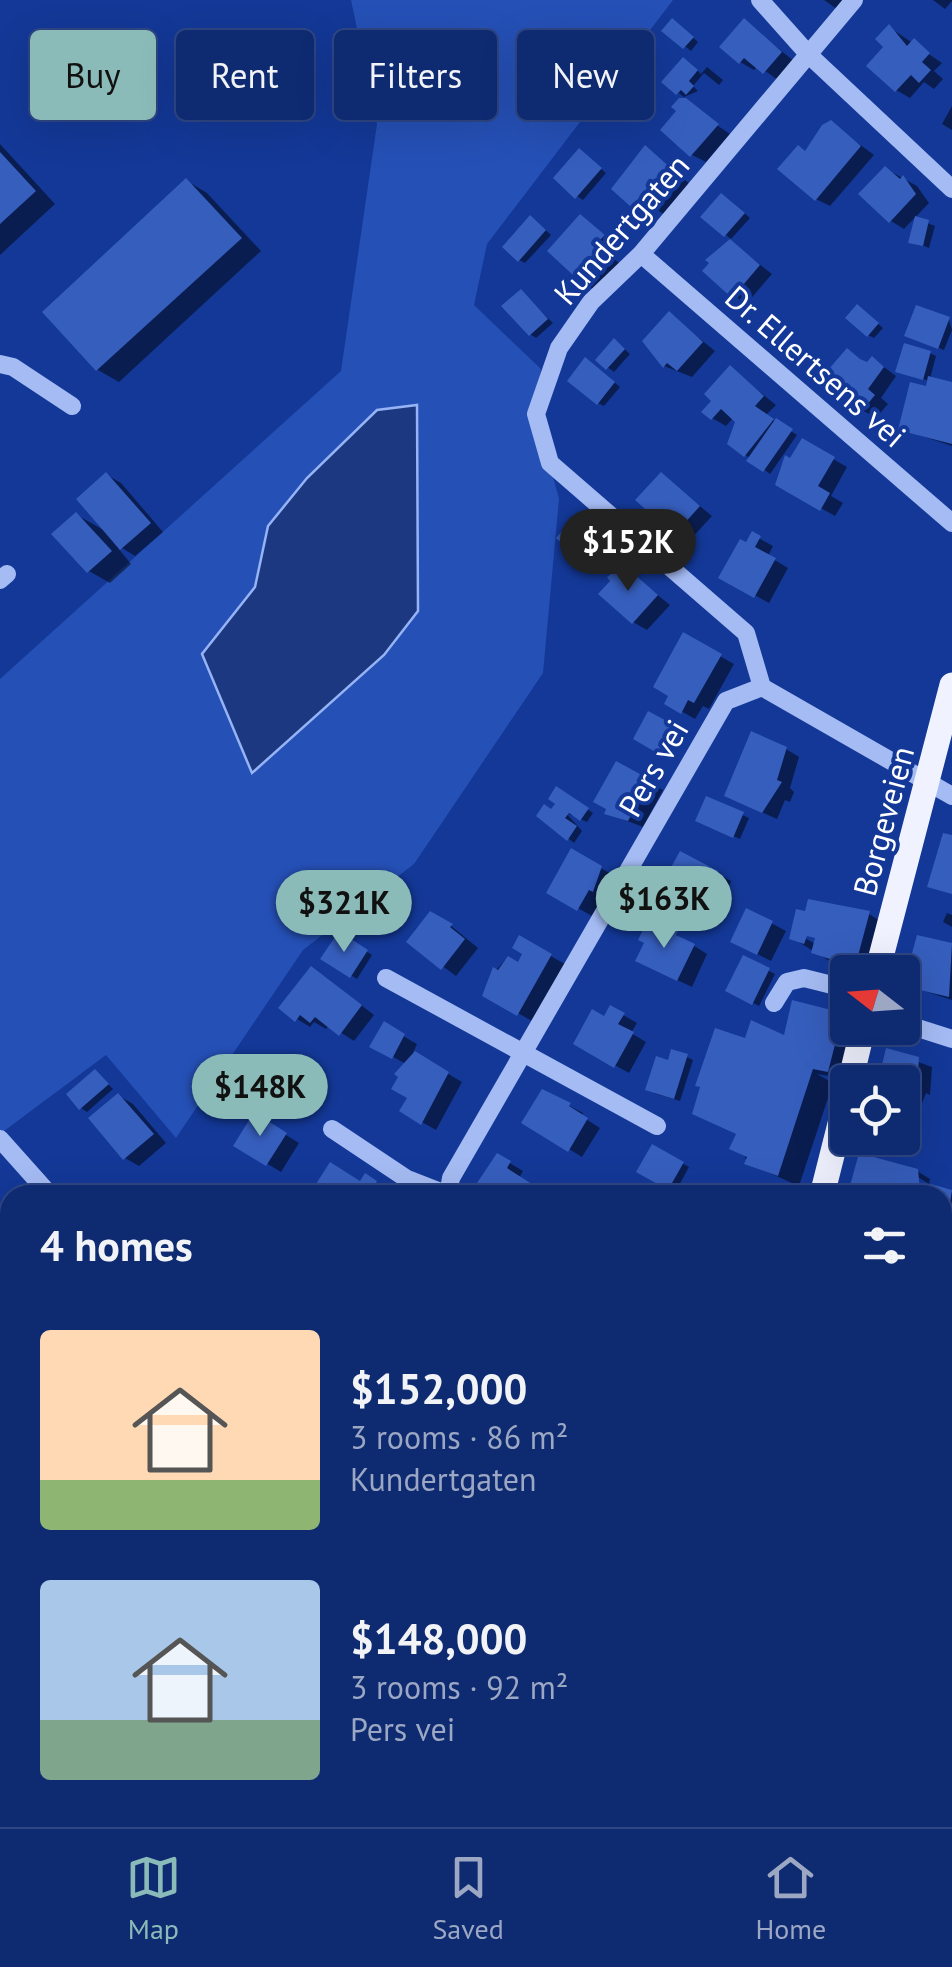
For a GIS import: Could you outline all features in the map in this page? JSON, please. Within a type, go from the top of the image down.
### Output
[{"type":"main road","name":"Borgeveien","points":[[881,955],[952,686]]},
{"type":"main road","points":[[825,1185],[832,1155]]},
{"type":"street","points":[[760,0],[808,55],[952,190]]},
{"type":"street","name":"Kundertgaten","points":[[762,686],[746,633],[550,463],[536,414],[560,348],[591,302],[642,254],[854,0]]},
{"type":"street","name":"Dr. Ellertsens vei","points":[[642,254],[952,523]]},
{"type":"street","points":[[0,364],[13,367],[72,406]]},
{"type":"street","points":[[762,686],[952,796]]},
{"type":"street","name":"Pers vei","points":[[450,1185],[726,701],[762,686]]},
{"type":"street","points":[[386,978],[657,1126]]},
{"type":"street","points":[[774,1003],[787,982],[804,978],[830,984]]},
{"type":"street","points":[[920,1029],[952,1039]]},
{"type":"street","points":[[332,1130],[422,1185]]},
{"type":"street","points":[[0,1138],[41,1185]]},
{"type":"shaded area","points":[[351,0],[673,0],[650,30],[517,30],[517,120],[582,120],[487,244],[474,305],[541,369],[536,414],[559,499],[543,673],[414,864],[303,950],[176,1138],[106,1055],[0,1134],[0,679],[341,371],[376,120],[497,120],[497,30],[357,30]],"holes":[[[417,406],[418,611],[384,655],[253,772],[202,654],[255,587],[268,526],[307,478],[377,410]]]},
{"type":"shaded area","points":[[417,405],[418,611],[384,655],[252,773],[202,654],[255,587],[268,526],[307,478],[377,410]]},
{"type":"building","points":[[672,18],[694,37],[683,49],[661,31]]},
{"type":"building","points":[[744,18],[782,52],[763,74],[744,58],[739,64],[719,47]]},
{"type":"building","points":[[889,24],[907,46],[914,38],[930,53],[922,62],[931,70],[919,83],[911,75],[895,92],[866,66],[883,47],[875,39]]},
{"type":"building","points":[[683,57],[698,70],[689,81],[694,86],[686,95],[681,90],[676,95],[661,82]]},
{"type":"building","points":[[679,98],[686,98],[719,124],[690,157],[660,130],[676,111],[671,107]]},
{"type":"building","points":[[831,120],[861,146],[815,201],[777,169],[798,145],[805,151],[822,125]]},
{"type":"building","points":[[645,145],[683,179],[654,212],[639,198],[631,207],[611,189]]},
{"type":"building","points":[[579,148],[602,168],[575,199],[553,178]]},
{"type":"building","points":[[0,152],[36,191],[0,224]]},
{"type":"building","points":[[885,166],[900,179],[903,175],[916,194],[889,223],[858,194]]},
{"type":"building","points":[[186,178],[242,238],[96,371],[42,312]]},
{"type":"building","points":[[721,193],[745,213],[724,237],[700,217]]},
{"type":"building","points":[[580,214],[605,235],[596,244],[613,259],[587,288],[547,251]]},
{"type":"building","points":[[530,215],[546,230],[518,262],[502,247]]},
{"type":"building","points":[[915,216],[929,220],[923,246],[908,243]]},
{"type":"building","points":[[730,239],[760,265],[732,298],[702,271],[709,263],[705,260]]},
{"type":"building","points":[[521,289],[548,319],[529,336],[501,306]]},
{"type":"building","points":[[857,304],[879,323],[867,337],[845,318]]},
{"type":"building","points":[[916,305],[950,317],[938,349],[904,336]]},
{"type":"building","points":[[669,311],[703,342],[677,371],[667,363],[663,368],[642,341]]},
{"type":"building","points":[[614,338],[625,349],[606,370],[595,360]]},
{"type":"building","points":[[904,343],[931,351],[923,380],[895,372]]},
{"type":"building","points":[[847,348],[867,362],[872,356],[884,367],[868,389],[875,395],[861,412],[822,377]]},
{"type":"building","points":[[585,357],[615,382],[597,405],[567,381]]},
{"type":"building","points":[[730,365],[764,396],[755,406],[774,419],[744,457],[727,444],[735,422],[721,409],[711,420],[701,412],[711,401],[704,394]]},
{"type":"building","points":[[928,376],[952,382],[952,444],[898,430],[910,382],[926,386]]},
{"type":"building","points":[[776,418],[793,429],[763,472],[746,461]]},
{"type":"building","points":[[802,438],[835,457],[818,486],[830,493],[820,511],[775,485],[785,455],[790,458]]},
{"type":"building","points":[[106,472],[151,523],[120,550],[76,499]]},
{"type":"building","points":[[661,472],[700,506],[674,535],[635,500]]},
{"type":"building","points":[[76,512],[112,551],[87,573],[51,534]]},
{"type":"building","points":[[573,519],[594,538],[576,557],[556,538]]},
{"type":"building","points":[[752,531],[761,536],[755,547],[776,558],[754,598],[718,578],[740,539],[746,542]]},
{"type":"building","points":[[624,565],[658,595],[632,624],[598,594],[610,581],[607,577]]},
{"type":"building","points":[[683,632],[722,654],[694,703],[688,700],[681,714],[664,704],[668,696],[653,687]]},
{"type":"building","points":[[648,711],[678,727],[662,756],[633,739]]},
{"type":"building","points":[[751,731],[787,747],[777,780],[782,782],[762,813],[724,796]]},
{"type":"building","points":[[616,761],[651,780],[628,821],[604,814],[606,809],[593,802]]},
{"type":"building","points":[[556,786],[589,808],[580,821],[569,813],[565,818],[577,826],[567,841],[536,816],[544,804],[551,809],[555,804],[548,799]]},
{"type":"building","points":[[706,796],[744,812],[733,838],[695,821]]},
{"type":"building","points":[[943,833],[952,835],[952,894],[927,887]]},
{"type":"building","points":[[571,848],[602,866],[593,892],[589,890],[577,911],[546,893]]},
{"type":"building","points":[[680,851],[718,871],[706,906],[662,884]]},
{"type":"building","points":[[808,899],[870,911],[858,955],[830,955],[830,959],[811,953],[815,938],[807,936],[804,944],[789,939],[796,909],[805,911]]},
{"type":"building","points":[[746,908],[773,921],[757,955],[730,942]]},
{"type":"building","points":[[430,911],[453,924],[450,927],[465,939],[441,970],[406,942]]},
{"type":"building","points":[[646,924],[678,931],[676,935],[695,944],[677,981],[635,961],[644,943],[638,940]]},
{"type":"building","points":[[339,931],[368,950],[350,978],[320,959]]},
{"type":"building","points":[[519,935],[552,954],[517,1016],[482,996],[493,967],[498,970],[508,956],[518,962],[522,954],[512,948]]},
{"type":"building","points":[[917,935],[952,943],[949,997],[920,990],[920,955],[912,955]]},
{"type":"building","points":[[743,955],[770,968],[752,1005],[725,991]]},
{"type":"building","points":[[311,966],[362,1005],[339,1036],[315,1017],[310,1023],[300,1015],[295,1022],[278,1008]]},
{"type":"building","points":[[792,1000],[830,1010],[830,1045],[835,1045],[828,1072],[813,1069],[778,1176],[744,1164],[747,1157],[729,1149],[736,1134],[692,1114],[700,1087],[695,1086],[715,1028],[745,1038],[751,1020],[784,1035]]},
{"type":"building","points":[[610,1005],[625,1013],[618,1024],[634,1032],[614,1068],[573,1044],[592,1009],[604,1016]]},
{"type":"building","points":[[384,1021],[405,1034],[392,1059],[369,1047]]},
{"type":"building","points":[[886,1048],[919,1057],[918,1065],[882,1065]]},
{"type":"building","points":[[671,1049],[688,1054],[674,1099],[645,1090],[656,1056],[668,1060]]},
{"type":"building","points":[[415,1051],[449,1072],[421,1125],[399,1111],[407,1098],[391,1089],[398,1077],[394,1074]]},
{"type":"building","points":[[95,1069],[109,1084],[79,1110],[66,1094]]},
{"type":"building","points":[[227,1082],[250,1094],[240,1114],[216,1102]]},
{"type":"building","points":[[542,1089],[571,1103],[569,1106],[588,1118],[568,1152],[521,1123]]},
{"type":"building","points":[[118,1093],[154,1134],[123,1160],[88,1118]]},
{"type":"building","points":[[254,1112],[287,1133],[266,1166],[233,1146]]},
{"type":"building","points":[[652,1144],[684,1162],[671,1185],[659,1185],[636,1172]]},
{"type":"building","points":[[497,1153],[511,1161],[507,1168],[533,1185],[476,1185]]},
{"type":"building","points":[[858,1155],[866,1155],[918,1169],[919,1185],[850,1185]]},
{"type":"building","points":[[330,1162],[360,1181],[365,1173],[377,1181],[375,1185],[315,1185]]}]
